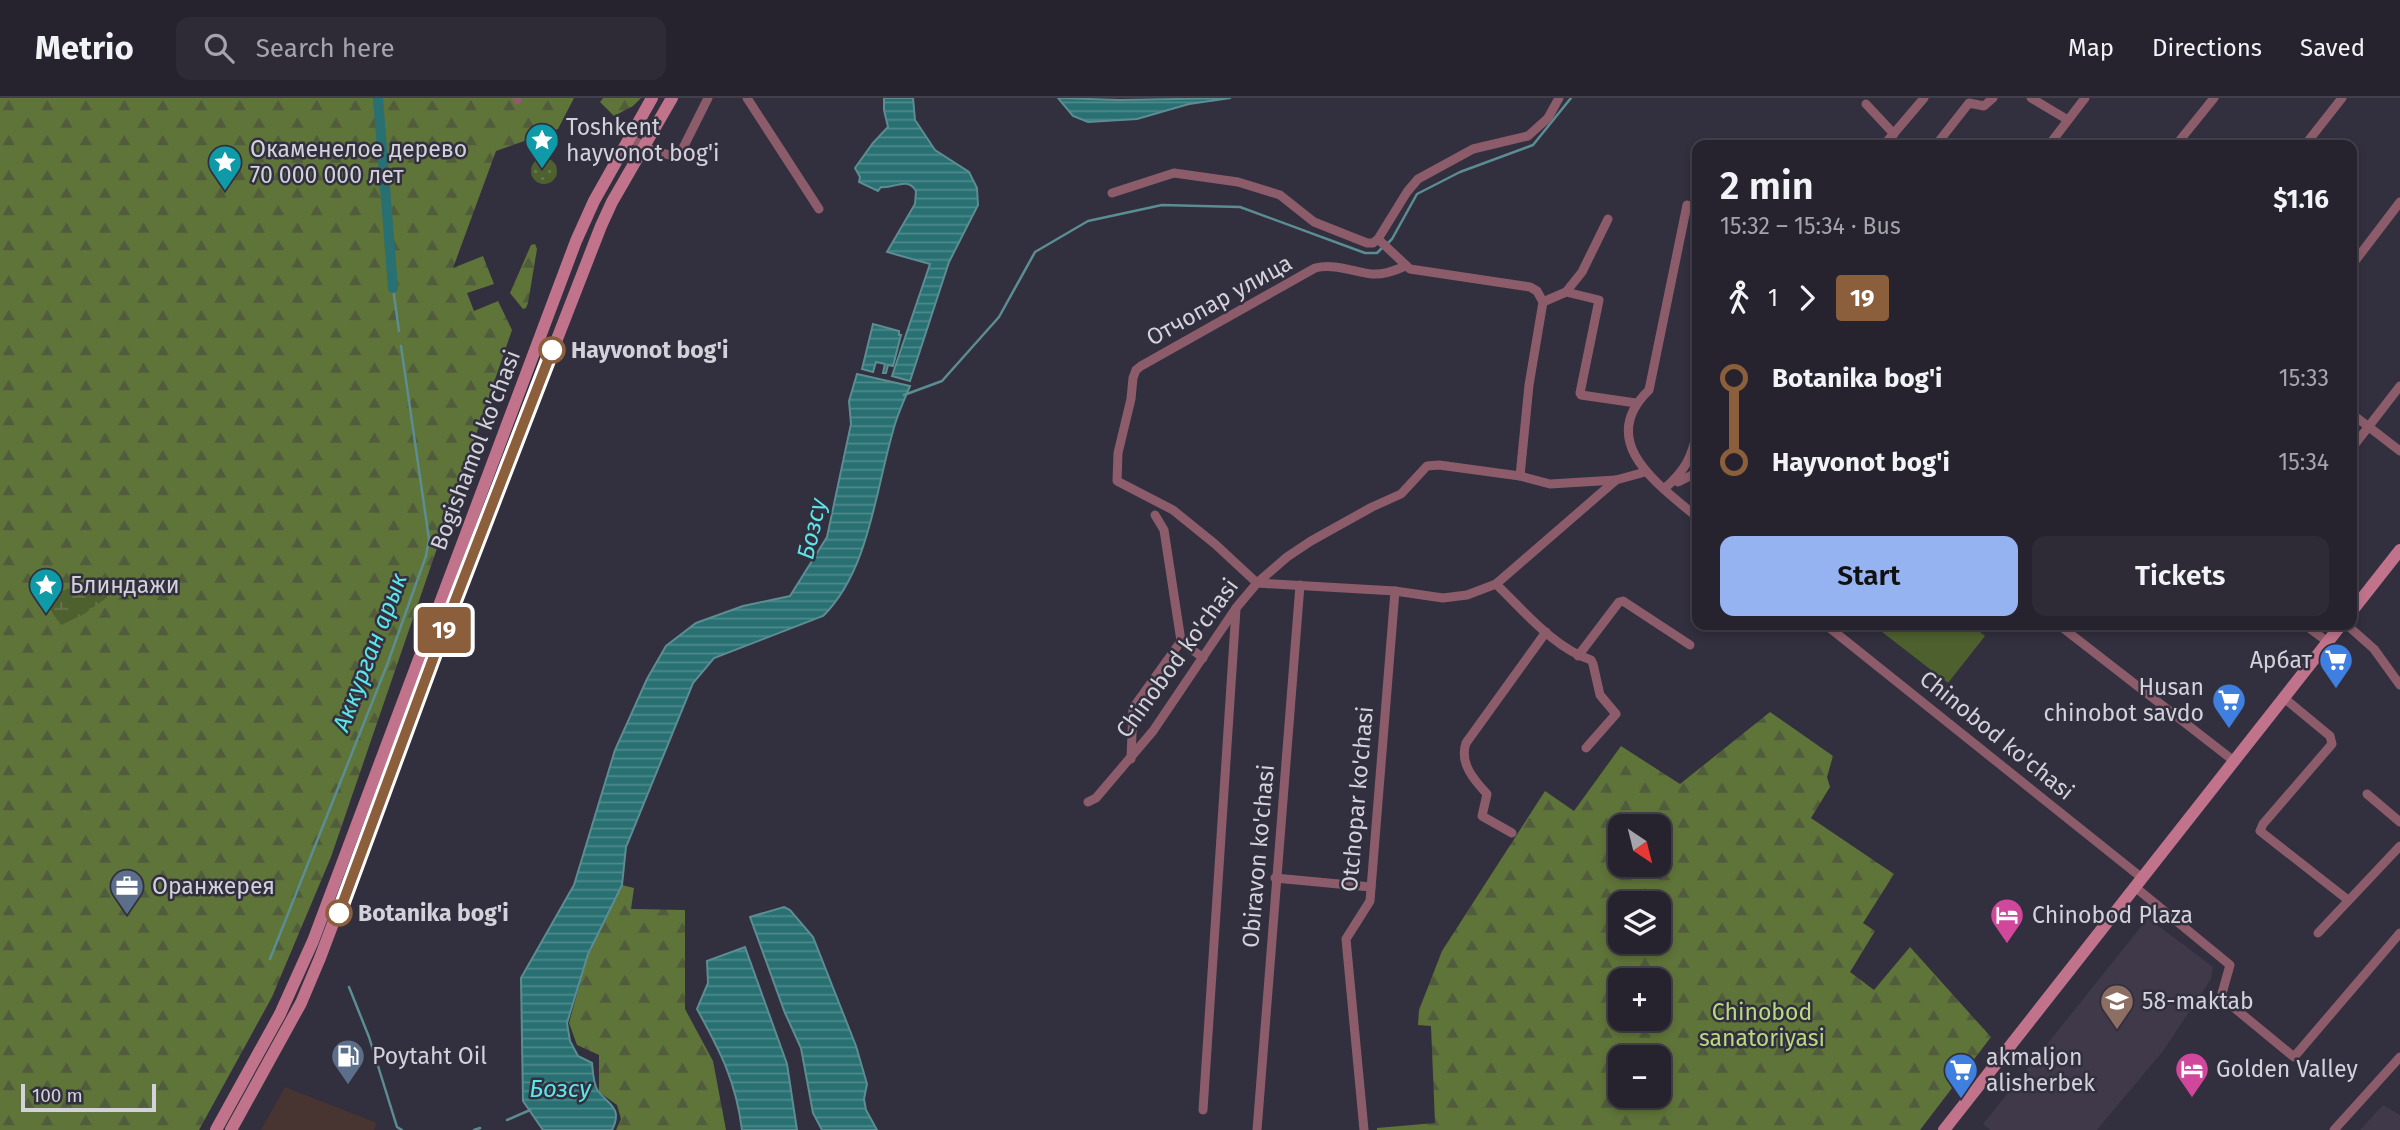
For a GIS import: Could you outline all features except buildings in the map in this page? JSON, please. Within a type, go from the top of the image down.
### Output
[{"type":"main road","name":"Bogishamol ko'chasi","points":[[216,1130],[300,1003],[320,958],[368,834],[437,629],[576,242],[594,201],[652,98]]},
{"type":"main road","name":"Bogishamol ko'chasi","points":[[231,1130],[274,1040],[355,829],[601,226],[672,98]]},
{"type":"main road","points":[[2357,605],[2400,550]]},
{"type":"main road","points":[[1944,1130],[2337,630]]},
{"type":"main road","points":[[355,829],[360,836],[368,834]]},
{"type":"street","points":[[629,138],[656,152],[675,156],[682,150],[708,98]]},
{"type":"street","points":[[747,98],[820,209]]},
{"type":"street","points":[[1112,193],[1174,173],[1238,182],[1280,195],[1314,222],[1373,243],[1418,179],[1473,149],[1528,136],[1548,118],[1559,98]]},
{"type":"street","points":[[1889,140],[1924,98]]},
{"type":"street","points":[[1940,140],[1969,103],[1984,106],[1993,98]]},
{"type":"street","points":[[2031,98],[2068,120]]},
{"type":"street","points":[[2053,140],[2085,98]]},
{"type":"street","points":[[2180,140],[2214,98]]},
{"type":"street","points":[[2309,140],[2342,98]]},
{"type":"street","points":[[1866,104],[1894,134]]},
{"type":"street","points":[[2357,258],[2400,202]]},
{"type":"street","points":[[1687,205],[1649,390],[1636,403],[1630,417],[1630,436],[1633,454],[1645,472],[1692,513]]},
{"type":"street","points":[[1520,476],[1529,385],[1543,302],[1566,292],[1582,272],[1608,219]]},
{"type":"street","name":"Отчопар улица","points":[[1378,239],[1410,269],[1530,287],[1537,291],[1543,302]]},
{"type":"street","name":"Отчопар улица","points":[[1257,583],[1173,510],[1117,481],[1118,453],[1136,370],[1315,268],[1322,266],[1351,269],[1373,274],[1387,273],[1406,265]]},
{"type":"street","points":[[1566,292],[1600,302],[1580,389],[1581,395],[1636,403]]},
{"type":"street","points":[[2357,441],[2400,386]]},
{"type":"street","points":[[2357,418],[2400,451]]},
{"type":"street","points":[[1664,489],[1680,475],[1692,453]]},
{"type":"street","name":"Chinobod ko'chasi","points":[[1088,802],[1096,797],[1153,732],[1236,608],[1257,583],[1287,557],[1311,541],[1401,494],[1430,464],[1520,476],[1550,484],[1616,480]]},
{"type":"street","points":[[1257,583],[1395,591],[1443,598],[1467,595],[1496,584],[1616,480],[1645,472]]},
{"type":"street","points":[[1664,489],[1692,475]]},
{"type":"street","points":[[1155,515],[1164,530],[1181,641],[1203,658]]},
{"type":"street","points":[[1496,584],[1546,632],[1578,656],[1591,660],[1601,695],[1616,714],[1586,748]]},
{"type":"street","name":"Obiravon ko'chasi","points":[[1257,1130],[1300,585]]},
{"type":"street","name":"Otchopar ko'chasi","points":[[1364,1130],[1346,939],[1370,901],[1395,591]]},
{"type":"street","points":[[1578,656],[1619,602],[1623,601],[1690,645]]},
{"type":"street","points":[[1203,1111],[1236,608]]},
{"type":"street","name":"Chinobod ko'chasi","points":[[1832,630],[2139,883],[2230,965],[2221,998],[2294,1057],[2400,933]]},
{"type":"street","points":[[2065,630],[2234,761]]},
{"type":"street","points":[[2312,630],[2328,642]]},
{"type":"street","points":[[2353,630],[2374,649],[2400,685]]},
{"type":"street","points":[[1512,833],[1482,816],[1488,794],[1470,774],[1464,750],[1466,743],[1546,632]]},
{"type":"street","points":[[1131,759],[1133,708],[1181,641]]},
{"type":"street","points":[[2284,698],[2330,736],[2332,744],[2263,824],[2260,831],[2348,900]]},
{"type":"street","points":[[2367,794],[2400,822]]},
{"type":"street","points":[[2318,933],[2400,846]]},
{"type":"street","points":[[1275,878],[1371,887]]},
{"type":"street","points":[[2334,1130],[2400,1057]]},
{"type":"shaded area","name":"58-maktab","points":[[2148,918],[2213,967],[2211,979],[2163,1051],[2097,1130],[1990,1130],[1983,1124]]},
{"type":"shaded area","points":[[285,1087],[377,1123],[374,1130],[261,1130]]},
{"type":"shaded area","points":[[2383,1105],[2400,1115],[2400,1130],[2360,1130]]},
{"type":"green space","points":[[0,98],[574,98],[558,129],[496,151],[453,268],[483,256],[494,284],[467,293],[474,311],[498,301],[512,330],[331,857],[272,997],[199,1130],[0,1130]]},
{"type":"green space","points":[[603,98],[641,98],[633,106],[614,116],[600,102]]},
{"type":"green space","points":[[544,158],[553,162],[557,171],[553,180],[544,184],[535,180],[531,171],[535,162]]},
{"type":"green space","points":[[535,244],[537,249],[528,303],[523,309],[510,293],[531,245]]},
{"type":"green space","points":[[97,581],[109,586],[109,596],[84,614],[61,625],[47,605],[51,600],[69,588]]},
{"type":"green space","points":[[1879,630],[1977,630],[1985,636],[1948,683]]},
{"type":"green space","name":"Chinobod sanatoriyasi","points":[[1770,712],[1833,756],[1827,777],[1830,787],[1811,818],[1894,874],[1863,923],[1875,931],[1850,972],[1874,990],[1910,947],[1991,1037],[1920,1130],[1377,1130],[1435,1123],[1431,1026],[1418,1025],[1419,1010],[1442,951],[1545,791],[1574,811],[1621,746],[1680,784]]},
{"type":"green space","points":[[622,885],[634,888],[631,909],[685,910],[685,1009],[713,1061],[726,1130],[616,1130],[621,1119],[617,1105],[599,1092],[599,1055],[577,1045],[569,1023],[588,954]]},
{"type":"water","points":[[884,98],[913,98],[915,120],[935,150],[969,172],[977,188],[978,205],[949,262],[910,381],[892,376],[930,264],[887,252],[915,204],[916,191],[909,184],[904,184],[881,187],[878,191],[859,182],[860,177],[855,168],[888,127]]},
{"type":"water","points":[[1058,98],[1231,98],[1189,104],[1137,119],[1088,122],[1073,116]]},
{"type":"water","points":[[873,324],[899,331],[901,335],[893,366],[888,365],[886,373],[883,373],[885,364],[876,362],[873,372],[862,369]]},
{"type":"water","name":"Бозсу","points":[[857,374],[910,386],[896,421],[862,550],[839,597],[823,616],[714,658],[693,683],[626,847],[622,885],[588,954],[567,1023],[570,1041],[578,1056],[592,1063],[596,1088],[613,1107],[615,1123],[612,1130],[543,1130],[523,1101],[521,978],[574,885],[615,750],[647,679],[666,646],[696,623],[743,606],[790,596],[827,537],[851,424],[849,401]]},
{"type":"water","points":[[784,907],[790,910],[813,937],[856,1046],[867,1084],[864,1099],[866,1110],[877,1130],[822,1130],[813,1113],[801,1048],[785,1013],[750,917]]},
{"type":"water","points":[[745,947],[787,1064],[797,1130],[742,1130],[736,1096],[726,1067],[697,1009],[708,983],[707,961]]},
{"type":"waterway","points":[[378,98],[393,288]]},
{"type":"waterway","points":[[1387,244],[1417,194],[1460,172],[1533,145],[1571,98]]},
{"type":"waterway","points":[[904,395],[942,381],[999,317],[1035,252],[1088,221],[1162,205],[1240,207],[1365,253],[1377,253],[1382,248]]},
{"type":"waterway","name":"Аккурган арык","points":[[393,288],[399,331]]},
{"type":"waterway","name":"Аккурган арык","points":[[270,959],[387,665],[426,556],[429,539],[401,346]]},
{"type":"waterway","name":"Аккурган арык","points":[[349,987],[369,1037],[397,1127],[402,1130]]},
{"type":"waterway","name":"Аккурган арык","points":[[507,1120],[530,1110]]},
{"type":"waterway","name":"Аккурган арык","points":[[474,1130],[480,1128]]},
{"type":"bus line","name":"19","points":[[339,913],[443,632],[552,350]]},
{"type":"place","name":"Toshkent hayvonot bog'i","points":[[542,170]]},
{"type":"place","name":"Окаменелое дерево 70 000 000 лет","points":[[225,192]]},
{"type":"place","name":"Hayvonot bog'i","points":[[552,350]]},
{"type":"place","name":"Блиндажи","points":[[46,615]]},
{"type":"place","name":"Арбат","points":[[2336,690]]},
{"type":"place","name":"Husan chinobot savdo","points":[[2229,730]]},
{"type":"place","name":"Botanika bog'i","points":[[339,913]]},
{"type":"place","name":"Оранжерея","points":[[127,916]]},
{"type":"place","name":"Chinobod Plaza","points":[[2007,945]]},
{"type":"place","name":"58-maktab","points":[[2117,1031]]},
{"type":"place","name":"Poytaht Oil","points":[[348,1086]]},
{"type":"place","name":"Golden Valley","points":[[2192,1099]]},
{"type":"place","name":"akmaljon alisherbek","points":[[1961,1100]]}]
